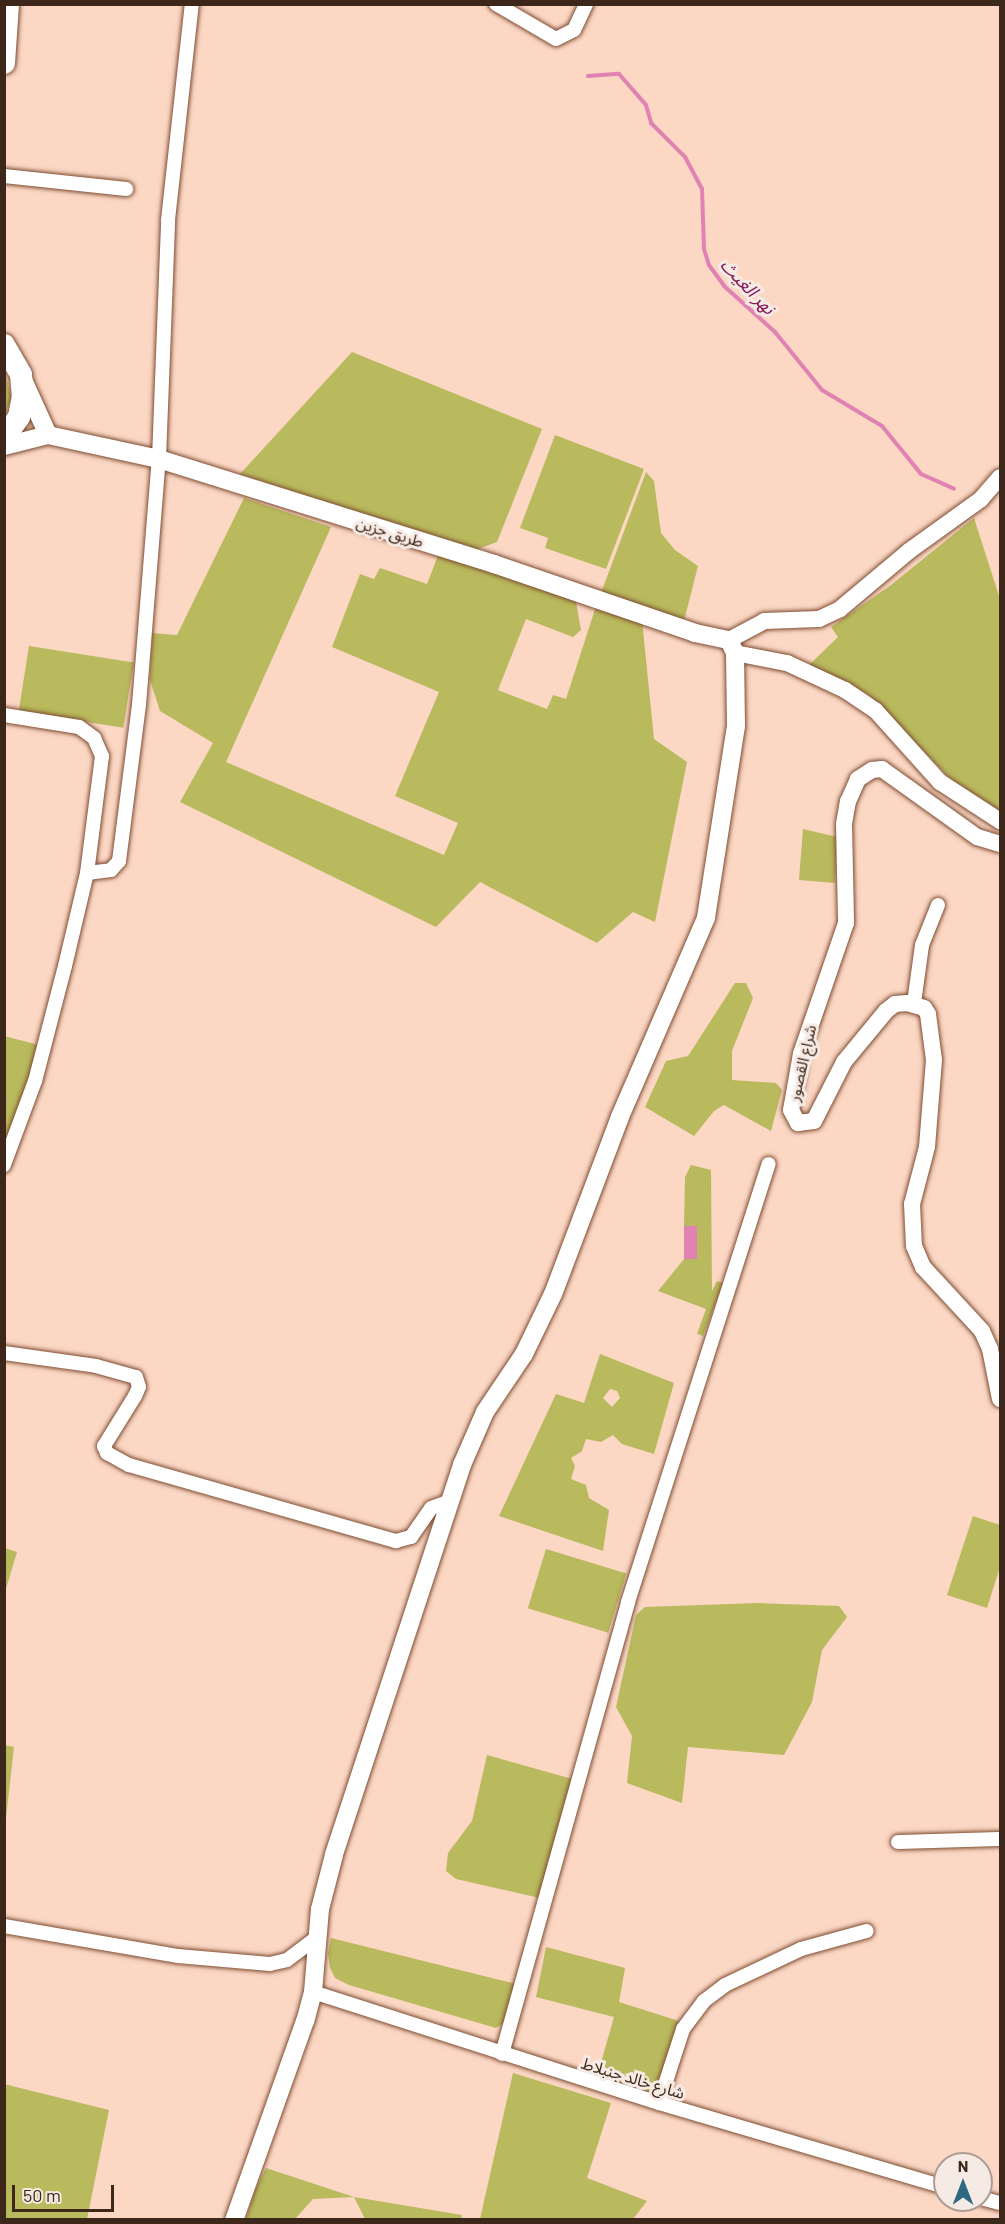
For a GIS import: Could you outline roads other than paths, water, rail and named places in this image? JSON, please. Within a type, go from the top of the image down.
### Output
[{"type":"highway","points":[[4,63],[8,4]]},
{"type":"highway","points":[[4,438],[19,417],[23,396],[21,375],[5,345]]},
{"type":"main road","points":[[21,375],[48,435]]},
{"type":"main road","name":"طريق جزين","points":[[4,446],[48,435],[159,459],[494,564],[732,647]]},
{"type":"main road","points":[[234,2220],[296,2050],[313,1992],[317,1937],[337,1845],[450,1501],[485,1412],[524,1354],[553,1294],[620,1117],[706,918],[736,726],[732,647]]},
{"type":"street","points":[[87,873],[116,867],[121,853],[139,705],[159,459],[160,340],[168,220],[192,4]]},
{"type":"street","points":[[496,4],[556,39],[574,30],[586,4]]},
{"type":"street","points":[[4,176],[126,189]]},
{"type":"street","points":[[732,647],[764,621],[819,619],[840,609],[997,481],[1000,467]]},
{"type":"street","points":[[732,647],[787,663],[845,690],[876,711],[940,782],[1000,821]]},
{"type":"street","points":[[4,715],[79,727],[99,744],[101,773],[87,873],[40,1064],[4,1165]]},
{"type":"street","name":"شراع القصور","points":[[914,1004],[896,1004],[886,1011],[844,1062],[819,1115],[806,1124],[795,1121],[791,1110],[801,1054],[846,923],[844,824],[848,801],[858,779],[882,769],[977,837],[1000,844]]},
{"type":"street","points":[[938,905],[922,945],[914,1004],[928,1014],[934,1060],[927,1147],[912,1204],[914,1246],[923,1267],[982,1331],[990,1349],[1000,1399]]},
{"type":"street","points":[[502,2054],[628,1602],[769,1164]]},
{"type":"street","points":[[4,1353],[96,1366],[136,1377],[139,1387],[135,1396],[104,1446],[107,1453],[129,1465],[396,1541],[411,1538],[431,1508],[450,1501]]},
{"type":"street","points":[[898,1842],[1000,1839]]},
{"type":"street","points":[[4,1926],[178,1956],[270,1964],[287,1960],[317,1937]]},
{"type":"street","points":[[659,2103],[683,2029],[695,2010],[712,1994],[801,1949],[867,1931]]},
{"type":"street","name":"شارع خالد جنبلاط","points":[[313,1992],[659,2103],[933,2183]]},
{"type":"waterway","name":"نهر الغيث","points":[[588,76],[619,74],[646,105],[651,123],[685,157],[702,189],[704,249],[709,265],[724,286],[775,332],[822,390],[882,426],[921,474],[954,489]]}]
